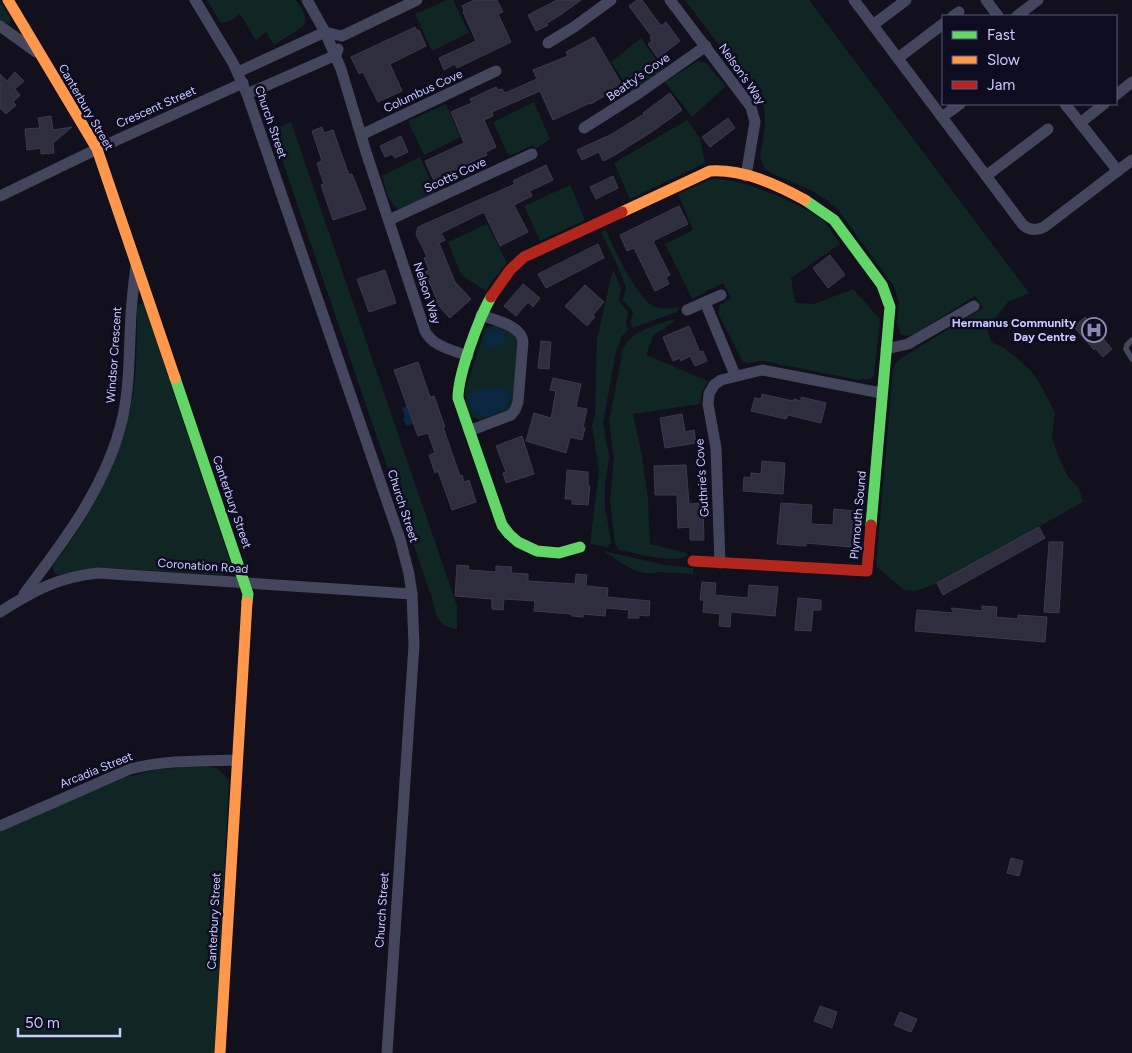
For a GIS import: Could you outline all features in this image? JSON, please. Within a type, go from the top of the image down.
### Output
[{"type":"street","name":"Canterbury Street","points":[[8,0],[97,149],[248,594],[220,1053]]},
{"type":"street","name":"Church Street","points":[[195,0],[238,72],[245,88],[400,539],[412,594],[414,645],[387,1053]]},
{"type":"street","points":[[307,0],[334,50]]},
{"type":"street","points":[[334,50],[342,36],[417,0]]},
{"type":"street","points":[[548,42],[574,27],[611,0]]},
{"type":"street","name":"Nelson’s Way","points":[[670,0],[747,101],[754,115],[755,130],[746,176]]},
{"type":"street","points":[[854,0],[1023,225],[1036,230],[1044,227],[1132,160]]},
{"type":"street","points":[[873,25],[906,0]]},
{"type":"street","points":[[986,0],[997,15]]},
{"type":"street","points":[[1018,15],[1038,0]]},
{"type":"street","points":[[898,58],[942,25]]},
{"type":"street","points":[[0,26],[42,56]]},
{"type":"street","points":[[238,72],[325,32],[342,36]]},
{"type":"street","name":"Beatty’s Cove","points":[[584,128],[639,93],[706,46]]},
{"type":"street","name":"Crescent Street","points":[[0,196],[97,149],[334,50]]},
{"type":"street","name":"Nelson Way","points":[[334,50],[346,82],[361,135],[425,331],[429,338],[436,343],[468,356]]},
{"type":"street","name":"Columbus Cove","points":[[361,135],[496,71]]},
{"type":"street","points":[[1117,94],[1132,82]]},
{"type":"street","points":[[942,118],[959,105]]},
{"type":"street","points":[[1067,105],[1118,171]]},
{"type":"street","points":[[1080,123],[1103,105]]},
{"type":"street","points":[[986,176],[1048,129]]},
{"type":"street","name":"Scotts Cove","points":[[389,220],[532,154]]},
{"type":"street","points":[[580,546],[567,553],[536,552],[528,549],[510,536],[500,520],[458,393],[481,315],[496,288],[516,264],[529,254],[710,171],[722,169],[746,176]]},
{"type":"street","name":"Plymouth Sound","points":[[694,561],[867,571],[881,392],[890,307],[886,293],[834,220],[814,204],[762,180],[746,176]]},
{"type":"street","name":"Windsor Crescent","points":[[20,599],[62,544],[86,506],[105,469],[118,435],[128,383],[131,314],[136,263]]},
{"type":"street","points":[[687,310],[721,295]]},
{"type":"street","points":[[705,302],[735,375]]},
{"type":"street","points":[[886,348],[908,344],[974,306]]},
{"type":"street","points":[[469,430],[511,415],[518,402],[522,334],[515,328],[481,315]]},
{"type":"street","name":"Guthrie’s Cove","points":[[720,563],[716,448],[708,399],[711,389],[717,382],[735,375],[762,370],[881,392]]},
{"type":"street","name":"Coronation Road","points":[[0,612],[20,599],[52,583],[98,574],[412,594]]},
{"type":"street","name":"Arcadia Street","points":[[0,826],[130,769],[161,762],[237,760]]},
{"type":"lane","points":[[1132,340],[1126,349],[1132,359]]},
{"type":"green space","points":[[207,0],[296,0],[304,13],[305,22],[304,26],[274,45],[266,32],[256,40],[240,14],[230,21],[221,23]]},
{"type":"green space","points":[[447,0],[453,0],[469,33],[432,51],[415,14]]},
{"type":"green space","points":[[685,0],[809,0],[1029,293],[1008,302],[987,329],[991,342],[1004,348],[1017,358],[1032,372],[1039,382],[1055,413],[1052,438],[1059,458],[1068,477],[1079,488],[1083,502],[937,583],[916,591],[904,590],[876,566],[895,364],[901,358],[983,308],[975,296],[915,334],[907,336],[901,334],[897,324],[899,301],[893,285],[835,206],[813,191],[765,169],[760,158],[765,122],[762,102]]},
{"type":"green space","points":[[0,1],[11,19],[9,24],[0,20]]},
{"type":"green space","points":[[641,38],[663,69],[631,92],[611,62]]},
{"type":"green space","points":[[698,61],[706,63],[726,86],[692,117],[665,82]]},
{"type":"green space","points":[[534,102],[550,139],[536,149],[533,145],[509,156],[493,122]]},
{"type":"green space","points":[[446,104],[460,137],[424,155],[408,121]]},
{"type":"green space","points":[[687,120],[700,138],[705,163],[630,199],[614,163]]},
{"type":"green space","points":[[291,122],[457,606],[457,630],[441,623],[436,615],[432,598],[272,130]]},
{"type":"green space","points":[[420,157],[436,193],[401,210],[390,200],[382,176]]},
{"type":"green space","points":[[711,179],[736,181],[768,192],[812,213],[821,219],[831,230],[840,244],[791,278],[795,303],[814,304],[853,289],[880,319],[874,376],[870,379],[858,380],[763,361],[747,363],[742,361],[718,313],[720,305],[731,298],[723,283],[692,299],[665,244],[693,230],[678,194]]},
{"type":"green space","points":[[570,185],[585,220],[540,241],[524,206]]},
{"type":"green space","points":[[487,224],[507,263],[486,291],[461,275],[448,242]]},
{"type":"green space","points":[[606,230],[627,273],[641,295],[648,303],[658,308],[679,307],[677,312],[632,328],[633,312],[623,300],[626,288],[601,232]]},
{"type":"green space","points":[[613,269],[621,288],[619,301],[628,312],[626,324],[628,330],[622,336],[616,352],[603,423],[609,457],[605,486],[605,506],[611,543],[607,547],[590,544],[599,471],[592,425],[595,416],[597,339]]},
{"type":"green space","points":[[139,304],[144,304],[232,567],[230,571],[223,575],[111,568],[97,568],[58,575],[54,572],[53,566],[80,527],[104,485],[122,442],[133,395],[136,363],[137,308]]},
{"type":"green space","points":[[674,319],[673,322],[653,336],[646,355],[708,381],[702,392],[700,404],[633,414],[642,456],[648,499],[650,544],[687,553],[687,556],[672,559],[619,550],[615,543],[610,500],[614,460],[609,421],[622,351],[626,343],[632,337],[648,328]]},
{"type":"green space","points":[[489,326],[499,326],[512,331],[519,340],[513,401],[508,410],[480,420],[471,416],[466,402],[465,390],[485,329]]},
{"type":"green space","points":[[603,551],[666,565],[693,568],[693,574],[644,573],[636,571]]},
{"type":"green space","points":[[208,766],[218,769],[229,780],[215,1053],[0,1053],[0,832],[127,777],[159,769]]},
{"type":"water","points":[[494,329],[501,330],[506,337],[501,345],[488,348],[483,341],[484,336],[486,332]]},
{"type":"water","points":[[498,388],[508,392],[510,395],[507,406],[491,415],[479,416],[476,414],[471,408],[468,396],[473,390]]},
{"type":"water","points":[[407,406],[413,424],[406,426],[402,408]]},
{"type":"building","points":[[474,0],[497,0],[503,12],[498,14],[511,42],[457,68],[455,64],[444,70],[439,58],[476,41],[462,6]]},
{"type":"building","points":[[557,0],[581,0],[547,23],[548,25],[536,31],[528,15]]},
{"type":"building","points":[[637,0],[642,0],[661,26],[666,22],[680,41],[658,58],[648,44],[652,41],[650,38],[652,37],[629,6]]},
{"type":"building","points":[[415,27],[417,31],[419,30],[426,46],[390,64],[402,91],[378,102],[363,72],[359,74],[351,57]]},
{"type":"building","points":[[594,37],[622,85],[591,104],[553,120],[540,91],[492,112],[493,116],[484,120],[496,147],[486,152],[487,155],[465,165],[466,168],[435,183],[425,161],[464,143],[451,112],[472,103],[470,99],[496,87],[498,90],[502,89],[505,93],[537,79],[533,70],[568,56],[566,52]]},
{"type":"building","points":[[15,72],[24,81],[15,89],[20,95],[13,102],[16,105],[6,114],[0,108],[0,74],[7,81]]},
{"type":"building","points":[[670,93],[682,110],[653,131],[603,161],[599,152],[582,160],[577,150],[612,134],[644,114]]},
{"type":"building","points":[[51,116],[53,130],[72,127],[53,143],[54,153],[41,154],[41,148],[27,150],[25,129],[40,128],[38,118]]},
{"type":"building","points":[[728,118],[735,128],[710,147],[702,137]]},
{"type":"building","points":[[322,127],[324,133],[333,130],[349,175],[352,174],[366,209],[333,220],[321,185],[324,184],[317,163],[322,161],[312,131]]},
{"type":"building","points":[[401,136],[408,152],[395,158],[392,154],[385,157],[380,146]]},
{"type":"building","points":[[546,165],[553,180],[530,191],[532,196],[514,205],[528,232],[500,246],[484,212],[441,233],[445,240],[439,243],[455,282],[471,299],[450,318],[435,302],[437,300],[425,272],[429,270],[424,258],[427,257],[416,234],[418,227],[515,184],[513,181]]},
{"type":"building","points":[[613,176],[618,188],[596,199],[590,187]]},
{"type":"building","points":[[679,206],[688,224],[653,241],[670,275],[666,277],[669,284],[655,291],[634,248],[627,251],[620,235]]},
{"type":"building","points":[[598,244],[604,258],[546,288],[538,274]]},
{"type":"building","points":[[830,255],[845,275],[828,288],[813,268]]},
{"type":"building","points":[[385,270],[396,303],[369,312],[357,279]]},
{"type":"building","points":[[523,284],[540,298],[533,307],[528,302],[516,316],[504,306]]},
{"type":"building","points":[[585,285],[604,302],[587,326],[565,306]]},
{"type":"building","points":[[1085,317],[1112,349],[1103,357],[1095,348],[1094,350],[1074,327]]},
{"type":"building","points":[[689,326],[700,352],[703,351],[707,361],[695,366],[690,356],[681,361],[680,358],[673,361],[663,337]]},
{"type":"building","points":[[541,341],[551,342],[549,369],[538,368]]},
{"type":"building","points":[[418,362],[430,397],[434,396],[460,476],[462,475],[464,482],[469,480],[476,502],[452,510],[438,471],[435,473],[429,455],[435,453],[428,433],[418,436],[394,370]]},
{"type":"building","points":[[553,378],[581,384],[576,407],[587,409],[582,440],[570,437],[566,453],[526,441],[534,413],[551,418],[556,391],[550,390]]},
{"type":"building","points":[[762,394],[793,401],[794,399],[801,401],[801,397],[826,403],[821,423],[788,415],[786,419],[751,411],[755,398],[761,399]]},
{"type":"building","points":[[682,414],[685,432],[694,430],[696,443],[665,448],[660,418]]},
{"type":"building","points":[[522,436],[534,474],[506,483],[503,473],[506,472],[496,446]]},
{"type":"building","points":[[762,461],[785,463],[783,494],[743,491],[744,477],[751,478],[751,473],[761,474]]},
{"type":"building","points":[[686,465],[689,504],[703,503],[704,540],[690,540],[690,527],[678,528],[677,495],[655,495],[654,466]]},
{"type":"building","points":[[567,470],[588,472],[588,486],[590,486],[588,505],[572,504],[572,499],[565,499]]},
{"type":"building","points":[[781,503],[812,505],[811,524],[833,525],[834,509],[854,511],[851,547],[806,543],[806,546],[777,544]]},
{"type":"building","points":[[1039,527],[1045,538],[943,595],[937,583]]},
{"type":"building","points":[[1049,542],[1063,542],[1059,613],[1044,612]]},
{"type":"building","points":[[457,565],[469,566],[468,570],[496,572],[496,566],[512,567],[511,573],[528,574],[528,581],[575,584],[576,574],[587,575],[586,586],[608,588],[607,597],[650,601],[649,616],[639,615],[639,618],[628,618],[629,610],[606,608],[605,616],[583,614],[583,617],[572,616],[572,614],[534,611],[535,601],[504,599],[503,610],[492,609],[492,599],[455,596]]},
{"type":"building","points":[[702,582],[716,583],[715,595],[748,598],[749,585],[778,587],[775,616],[731,612],[730,627],[719,626],[720,614],[703,612],[704,600],[700,600]]},
{"type":"building","points":[[798,598],[821,600],[821,610],[813,610],[811,631],[795,630]]},
{"type":"building","points":[[982,606],[997,607],[996,617],[1018,619],[1018,615],[1047,617],[1045,642],[915,631],[917,610],[954,613],[951,608],[982,611]]},
{"type":"building","points":[[1011,858],[1023,861],[1019,876],[1007,873]]},
{"type":"building","points":[[820,1006],[837,1012],[832,1028],[814,1021]]},
{"type":"building","points":[[900,1012],[917,1019],[911,1032],[894,1025]]},
{"type":"traffic: fast","points":[[805,200],[834,220],[882,285],[890,307],[871,525]]},
{"type":"traffic: fast","points":[[491,297],[470,346],[461,375],[458,398],[502,525],[518,542],[537,551],[559,553],[580,547]]},
{"type":"traffic: fast","points":[[175,378],[248,594],[247,602]]},
{"type":"traffic: slow","points":[[8,0],[97,149],[175,378]]},
{"type":"traffic: slow","points":[[622,212],[710,171],[735,172],[747,175],[783,188],[805,200]]},
{"type":"traffic: slow","points":[[220,1053],[247,602]]},
{"type":"traffic: jam","points":[[491,297],[510,270],[524,257],[622,212]]},
{"type":"traffic: jam","points":[[693,561],[867,571],[871,525]]},
{"type":"place","name":"Hermanus Community Day Centre","points":[[1094,330]]}]
